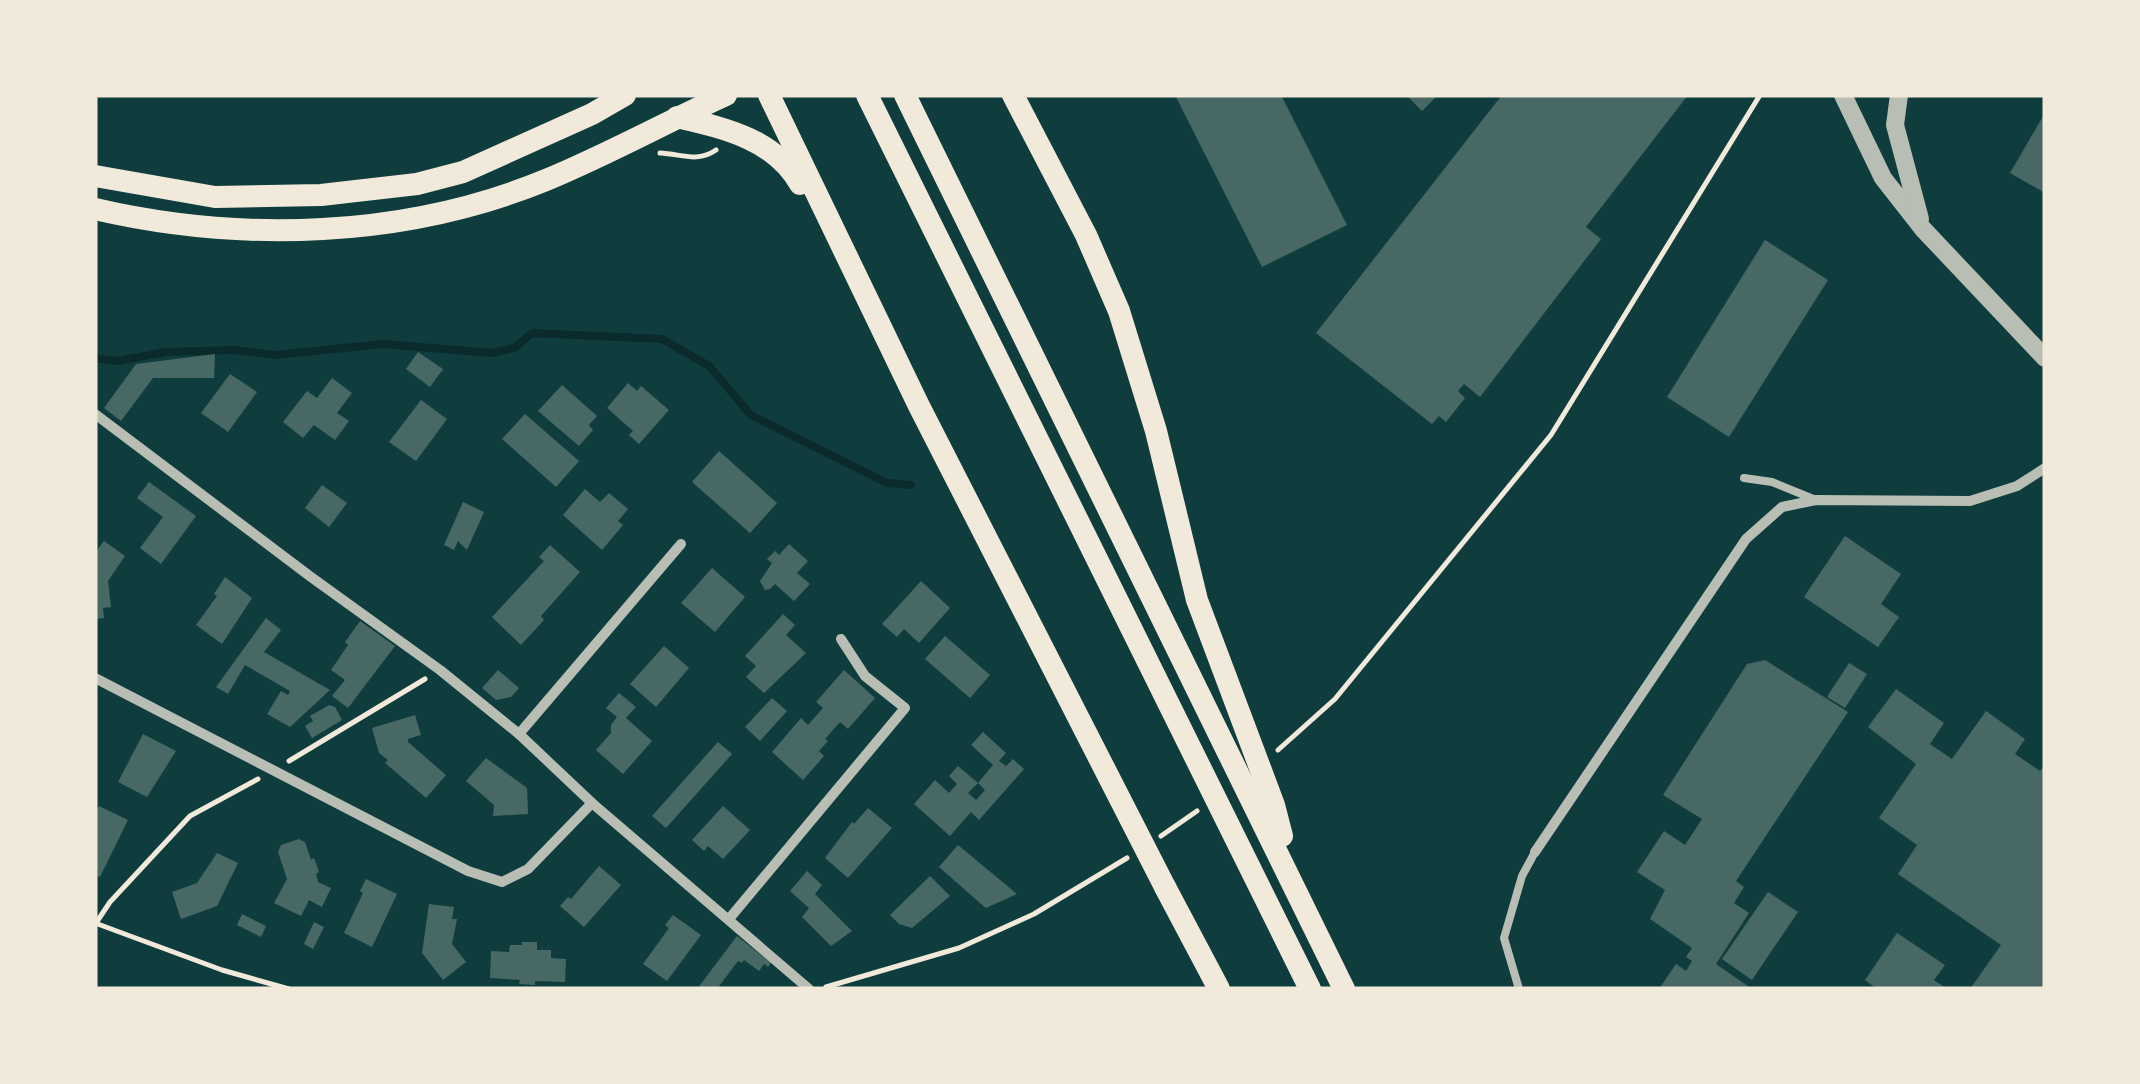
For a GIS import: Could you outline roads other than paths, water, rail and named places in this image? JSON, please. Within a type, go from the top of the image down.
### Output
[{"type":"main road","points":[[95,176],[215,197],[321,195],[400,186],[463,172],[625,95]]},
{"type":"main road","points":[[95,209],[158,224],[210,230],[381,224],[455,209],[546,180],[726,95]]},
{"type":"main road","points":[[768,95],[1216,989]]},
{"type":"main road","points":[[905,95],[1219,732],[1266,810]]},
{"type":"main road","points":[[1012,95],[1086,235],[1119,311],[1156,431],[1197,600],[1240,717],[1266,810],[1295,888],[1344,989]]},
{"type":"main road","points":[[868,97],[1310,989]]},
{"type":"main road","points":[[676,117],[756,141],[791,168],[881,326]]},
{"type":"street","points":[[1844,95],[1883,178],[1923,229],[2045,358]]},
{"type":"street","points":[[1899,95],[1895,125],[1923,229]]},
{"type":"street","points":[[95,414],[440,670],[520,734],[592,802],[809,989]]},
{"type":"street","points":[[1535,852],[1746,539],[1782,507],[1816,500],[1970,501],[2017,486],[2045,468]]},
{"type":"street","points":[[520,734],[681,544]]},
{"type":"street","points":[[729,918],[905,708],[866,676],[840,639]]},
{"type":"street","points":[[95,678],[468,871],[502,882],[528,869],[592,802]]},
{"type":"lane","points":[[1744,478],[1772,482],[1816,500]]},
{"type":"lane","points":[[1519,989],[1504,938],[1522,876],[1535,852]]},
{"type":"waterway","points":[[95,358],[117,361],[166,352],[233,350],[275,355],[383,344],[492,353],[514,348],[532,333],[662,339],[709,366],[751,415],[887,483],[911,485]]}]
